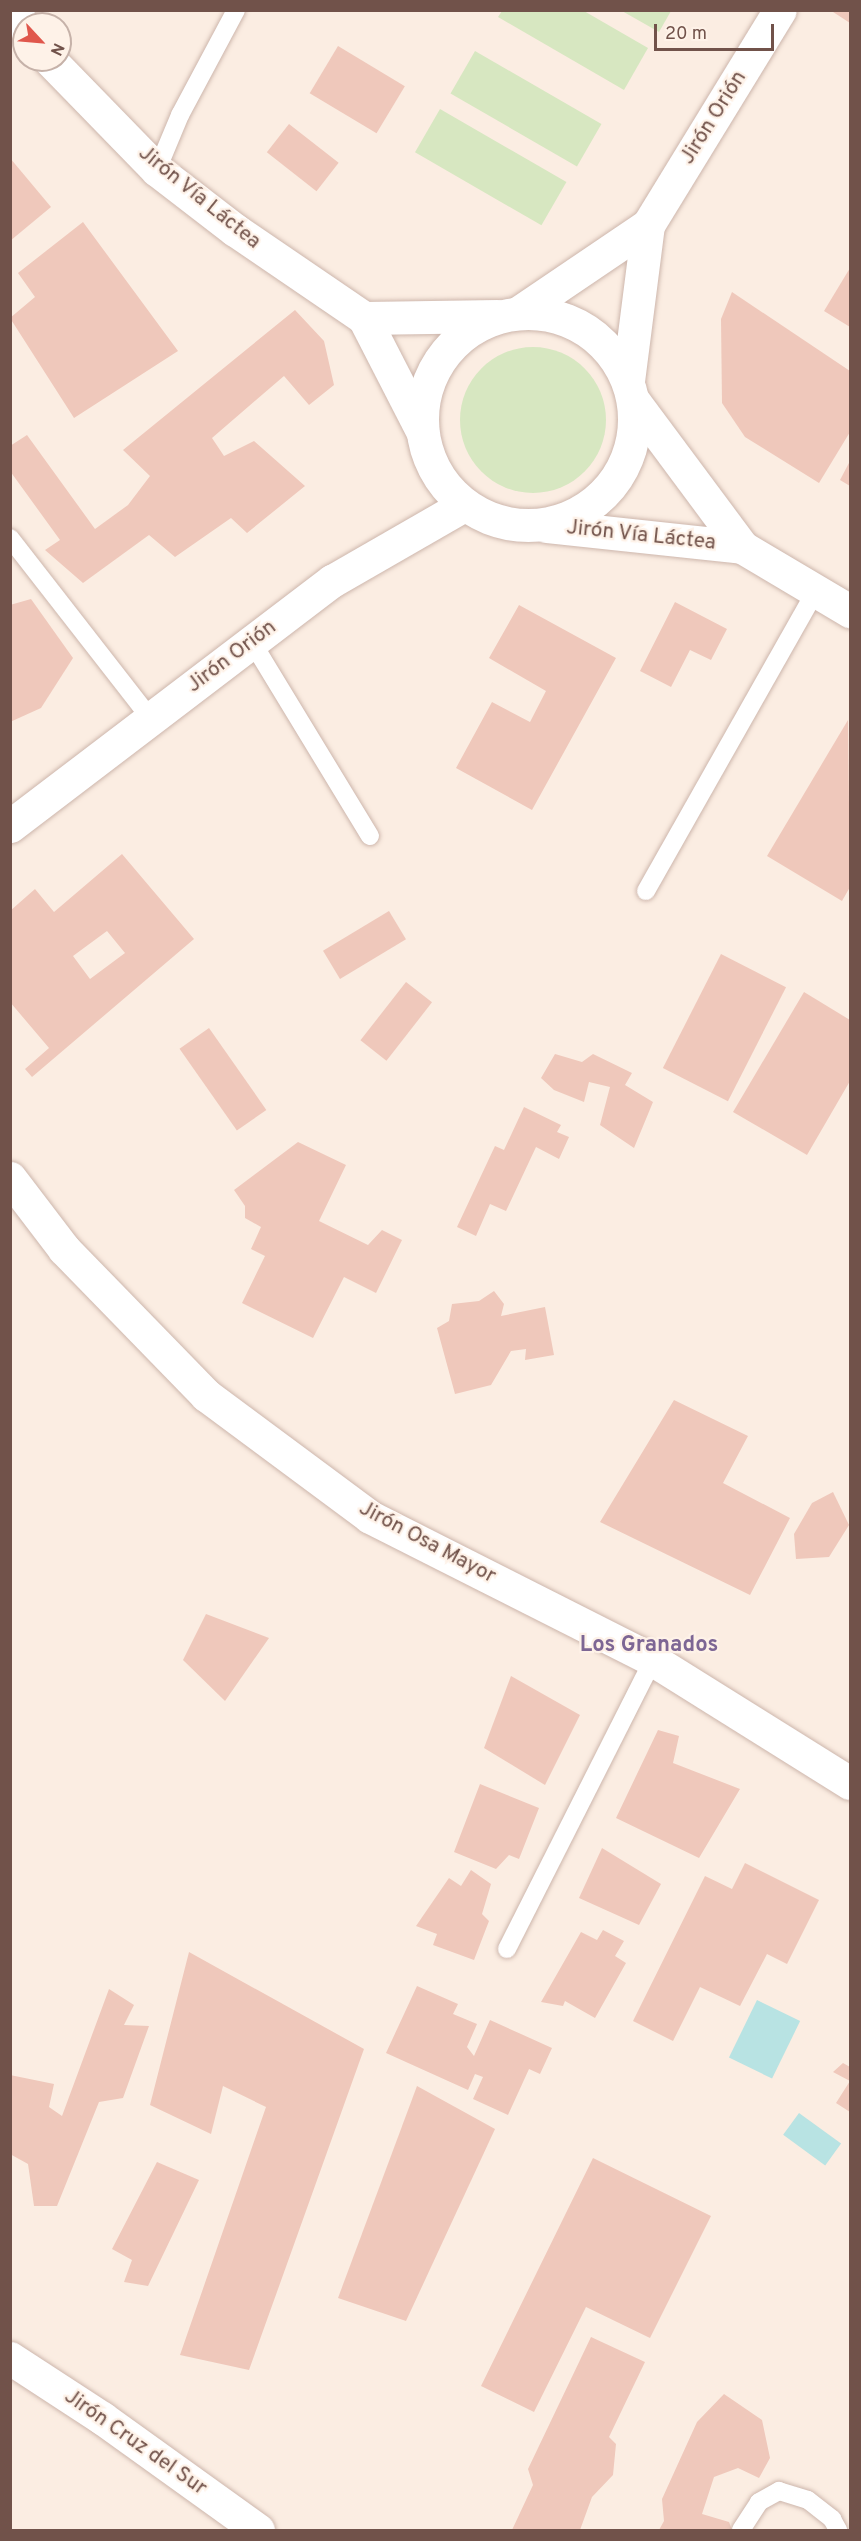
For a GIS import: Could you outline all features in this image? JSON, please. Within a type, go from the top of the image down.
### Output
[{"type":"street","name":"Jirón Orión","points":[[510,314],[648,225],[780,10]]},
{"type":"street","name":"Jirón Vía Láctea","points":[[63,72],[157,170],[235,230],[363,318],[422,431]]},
{"type":"street","name":"Jirón Orión","points":[[631,390],[648,225]]},
{"type":"street","points":[[363,318],[546,313],[572,322],[596,336],[615,356],[631,390],[633,435],[622,468],[602,496],[582,509],[540,525],[513,525],[487,518],[464,505],[436,473],[422,431],[423,401],[439,364],[450,347],[474,327],[510,314]]},
{"type":"street","name":"Jirón Vía Láctea","points":[[631,390],[742,547]]},
{"type":"street","name":"Jirón Orión","points":[[10,826],[332,581],[464,505]]},
{"type":"street","name":"Jirón Vía Láctea","points":[[540,525],[742,547],[850,611]]},
{"type":"street","name":"Jirón Osa Mayor","points":[[10,1178],[64,1249],[206,1395],[370,1517],[653,1660],[850,1783]]},
{"type":"street","name":"Jirón Cruz del Sur","points":[[10,2358],[102,2418],[258,2530]]},
{"type":"lane","points":[[157,170],[180,115],[236,10]]},
{"type":"lane","points":[[10,538],[151,719]]},
{"type":"lane","points":[[646,891],[816,590]]},
{"type":"lane","points":[[252,642],[370,836]]},
{"type":"lane","points":[[507,1949],[653,1660]]},
{"type":"lane","points":[[741,2530],[759,2502],[778,2491],[808,2500],[832,2519],[838,2530]]},
{"type":"green space","points":[[502,11],[584,11],[648,48],[624,90],[498,17]]},
{"type":"green space","points":[[622,11],[671,11],[659,32]]},
{"type":"green space","points":[[475,51],[601,124],[577,166],[450,93]]},
{"type":"green space","points":[[440,109],[566,182],[541,225],[415,152]]},
{"type":"green space","points":[[533,347],[561,353],[573,359],[584,369],[594,380],[600,392],[606,420],[600,448],[594,460],[584,471],[573,481],[561,487],[533,493],[505,487],[493,481],[482,471],[472,460],[466,448],[460,420],[466,392],[472,380],[482,369],[493,359],[505,353]]},
{"type":"water","points":[[757,2000],[800,2021],[772,2079],[729,2058]]},
{"type":"water","points":[[799,2113],[841,2144],[825,2165],[783,2135]]},
{"type":"building","points":[[830,10],[850,10],[850,23]]},
{"type":"building","points":[[338,46],[405,86],[377,133],[310,93]]},
{"type":"building","points":[[289,124],[339,163],[316,191],[267,152]]},
{"type":"building","points":[[10,158],[51,207],[10,241]]},
{"type":"building","points":[[83,222],[178,351],[74,418],[10,318],[35,297],[18,273]]},
{"type":"building","points":[[850,268],[850,327],[824,311]]},
{"type":"building","points":[[732,292],[850,371],[850,432],[819,483],[745,437],[722,403],[721,319]]},
{"type":"building","points":[[295,310],[324,341],[334,385],[309,405],[284,376],[212,438],[224,456],[254,441],[305,486],[247,533],[231,518],[175,557],[149,535],[83,583],[45,550],[60,540],[10,471],[10,446],[27,435],[95,529],[128,505],[150,476],[123,450]]},
{"type":"building","points":[[850,461],[850,486],[840,480]]},
{"type":"building","points":[[31,599],[73,658],[41,708],[10,722],[10,605]]},
{"type":"building","points":[[675,602],[727,629],[711,660],[690,650],[671,687],[640,671]]},
{"type":"building","points":[[519,605],[616,658],[532,810],[456,768],[492,702],[530,722],[546,691],[489,658]]},
{"type":"building","points":[[848,720],[850,887],[842,901],[767,856]]},
{"type":"building","points":[[122,854],[194,939],[32,1077],[25,1069],[49,1048],[10,1002],[10,911],[35,889],[54,912]],"holes":[[[107,931],[125,953],[90,979],[73,956]]]},
{"type":"building","points":[[389,911],[406,939],[340,979],[323,951]]},
{"type":"building","points":[[721,954],[786,987],[728,1101],[663,1068]]},
{"type":"building","points":[[406,982],[432,1002],[386,1061],[360,1040]]},
{"type":"building","points":[[804,992],[850,1020],[850,1081],[807,1155],[733,1112]]},
{"type":"building","points":[[209,1028],[266,1110],[237,1131],[180,1049]]},
{"type":"building","points":[[555,1054],[582,1062],[593,1054],[632,1073],[625,1085],[653,1102],[634,1148],[600,1125],[610,1087],[589,1082],[584,1102],[554,1090],[541,1078]]},
{"type":"building","points":[[524,1107],[561,1125],[557,1132],[569,1137],[559,1159],[536,1147],[506,1211],[490,1204],[476,1236],[457,1227],[495,1146],[504,1150]]},
{"type":"building","points":[[298,1142],[346,1165],[319,1221],[368,1245],[382,1230],[402,1240],[376,1293],[344,1277],[313,1338],[242,1303],[265,1256],[251,1249],[261,1227],[245,1218],[245,1206],[234,1190]]},
{"type":"building","points":[[494,1291],[504,1304],[501,1316],[545,1307],[554,1355],[525,1360],[526,1349],[511,1351],[491,1385],[455,1394],[437,1328],[449,1321],[452,1304],[479,1301]]},
{"type":"building","points":[[674,1400],[748,1436],[723,1483],[790,1518],[750,1595],[600,1522]]},
{"type":"building","points":[[833,1492],[849,1525],[829,1557],[796,1559],[794,1534],[812,1503]]},
{"type":"building","points":[[206,1614],[269,1638],[225,1701],[183,1660]]},
{"type":"building","points":[[511,1676],[580,1715],[545,1785],[484,1748]]},
{"type":"building","points":[[658,1730],[679,1736],[673,1763],[740,1789],[699,1858],[616,1818]]},
{"type":"building","points":[[480,1784],[539,1808],[519,1859],[509,1855],[496,1869],[454,1852]]},
{"type":"building","points":[[602,1848],[661,1884],[639,1925],[579,1898]]},
{"type":"building","points":[[745,1863],[819,1900],[787,1964],[767,1954],[740,2006],[700,1987],[673,2041],[633,2021],[705,1876],[732,1889]]},
{"type":"building","points":[[471,1870],[491,1884],[482,1914],[489,1921],[474,1960],[433,1945],[437,1934],[416,1926],[449,1878],[461,1886]]},
{"type":"building","points":[[603,1930],[624,1941],[615,1956],[626,1963],[595,2018],[565,2001],[563,2006],[541,2002],[581,1932],[597,1940]]},
{"type":"building","points":[[189,1952],[364,2049],[249,2370],[180,2355],[266,2107],[223,2086],[211,2134],[150,2105]]},
{"type":"building","points":[[417,1986],[458,2004],[453,2014],[477,2024],[467,2047],[474,2056],[490,2020],[552,2048],[540,2074],[529,2069],[508,2115],[473,2099],[483,2077],[475,2074],[468,2090],[386,2053]]},
{"type":"building","points":[[109,1989],[134,2005],[124,2025],[149,2026],[123,2098],[99,2102],[57,2206],[34,2206],[28,2164],[10,2154],[10,2075],[54,2084],[49,2107],[62,2116]]},
{"type":"building","points":[[843,2063],[850,2067],[850,2081],[833,2072]]},
{"type":"building","points":[[850,2081],[850,2112],[836,2103]]},
{"type":"building","points":[[417,2086],[495,2129],[406,2321],[338,2298]]},
{"type":"building","points":[[593,2158],[711,2216],[650,2338],[586,2307],[534,2412],[481,2386]]},
{"type":"building","points":[[157,2162],[199,2180],[148,2286],[124,2282],[132,2260],[112,2249]]},
{"type":"building","points":[[591,2337],[645,2362],[609,2437],[616,2444],[613,2475],[592,2497],[580,2530],[512,2530],[533,2485],[528,2469]]},
{"type":"building","points":[[724,2394],[762,2420],[770,2458],[759,2478],[738,2468],[714,2477],[702,2514],[729,2522],[732,2530],[659,2530],[664,2521],[662,2499],[697,2422]]},
{"type":"district","name":"Los Granados","points":[[649,1646]]}]
